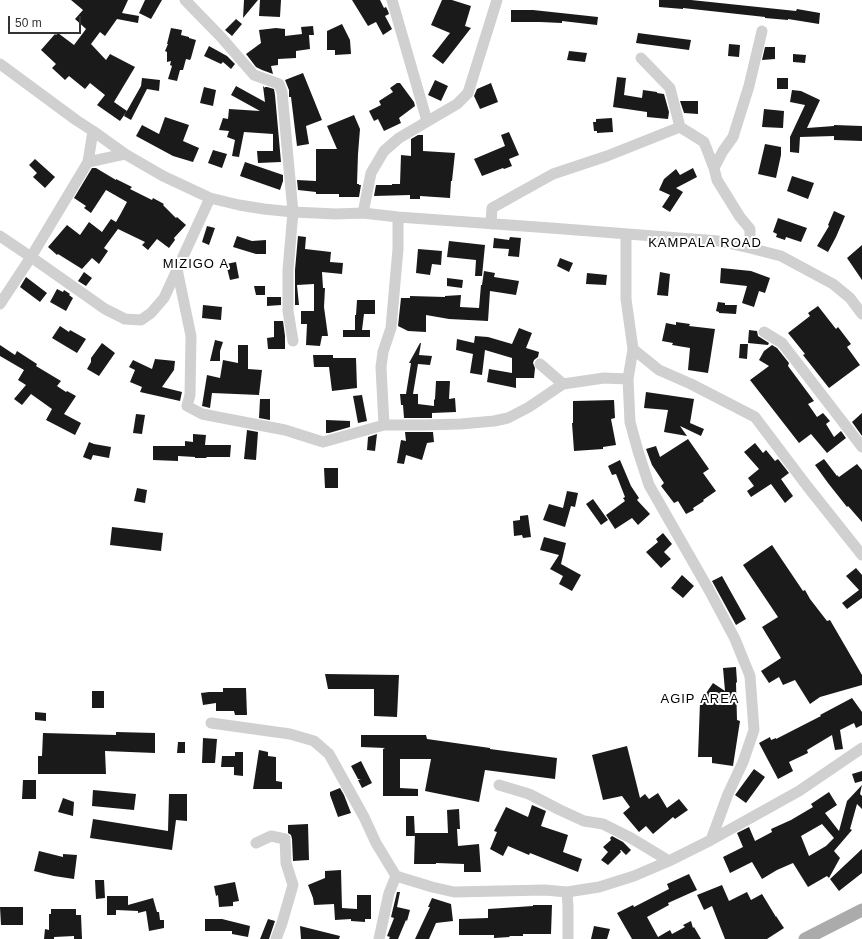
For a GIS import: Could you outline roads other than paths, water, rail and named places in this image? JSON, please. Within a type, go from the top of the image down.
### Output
[{"type":"main road","points":[[805,939],[862,910]]},
{"type":"street","points":[[185,0],[221,37],[254,75],[279,84],[282,92],[293,212],[288,270],[288,312],[292,341]]},
{"type":"street","points":[[392,0],[427,121]]},
{"type":"street","points":[[363,213],[371,173],[384,151],[399,138],[457,104],[468,93],[497,0]]},
{"type":"street","points":[[714,168],[723,151],[733,137],[749,86],[762,31]]},
{"type":"street","points":[[641,58],[670,88],[680,127],[704,142],[717,180],[740,217],[750,229],[750,248]]},
{"type":"street","points":[[0,64],[125,154],[163,176],[210,198],[239,205],[293,212],[336,214],[363,213],[398,217],[718,241],[781,256],[833,284],[850,298],[862,314]]},
{"type":"street","points":[[491,224],[492,208],[553,174],[607,156],[680,127]]},
{"type":"street","points":[[0,304],[32,257],[88,162],[93,131]]},
{"type":"street","points":[[88,162],[125,154]]},
{"type":"street","points":[[0,236],[105,308],[125,319],[140,320],[151,313],[164,298],[210,198]]},
{"type":"street","points":[[384,425],[381,367],[383,352],[390,328],[398,249],[398,217]]},
{"type":"street","points":[[626,234],[626,299],[633,349],[628,379],[630,422],[638,451],[649,485],[709,590],[735,640],[750,676],[754,730],[743,762],[728,794],[711,840]]},
{"type":"street","points":[[177,269],[191,336],[190,395],[187,406],[202,414],[285,430],[323,442],[384,425],[461,424],[494,421],[508,418],[529,407],[563,384],[604,378],[628,379]]},
{"type":"street","points":[[764,332],[782,343],[862,447]]},
{"type":"street","points":[[633,349],[660,370],[755,417],[862,555]]},
{"type":"street","points":[[540,364],[563,384]]},
{"type":"street","points":[[211,723],[290,734],[314,741],[329,754],[364,817],[376,843],[396,876],[454,892],[545,890],[567,892],[599,887],[634,876],[669,862],[799,791],[862,748]]},
{"type":"street","points":[[499,785],[529,794],[584,821],[603,824],[631,838],[669,862]]},
{"type":"street","points":[[256,843],[271,836],[285,839],[286,863],[293,884],[276,939]]},
{"type":"street","points":[[379,939],[389,893],[396,876]]},
{"type":"street","points":[[567,892],[568,939]]},
{"type":"district","name":"KAMPALA ROAD","points":[[705,243]]},
{"type":"district","name":"MIZIGO A","points":[[196,264]]},
{"type":"district","name":"AGIP AREA","points":[[700,699]]}]
